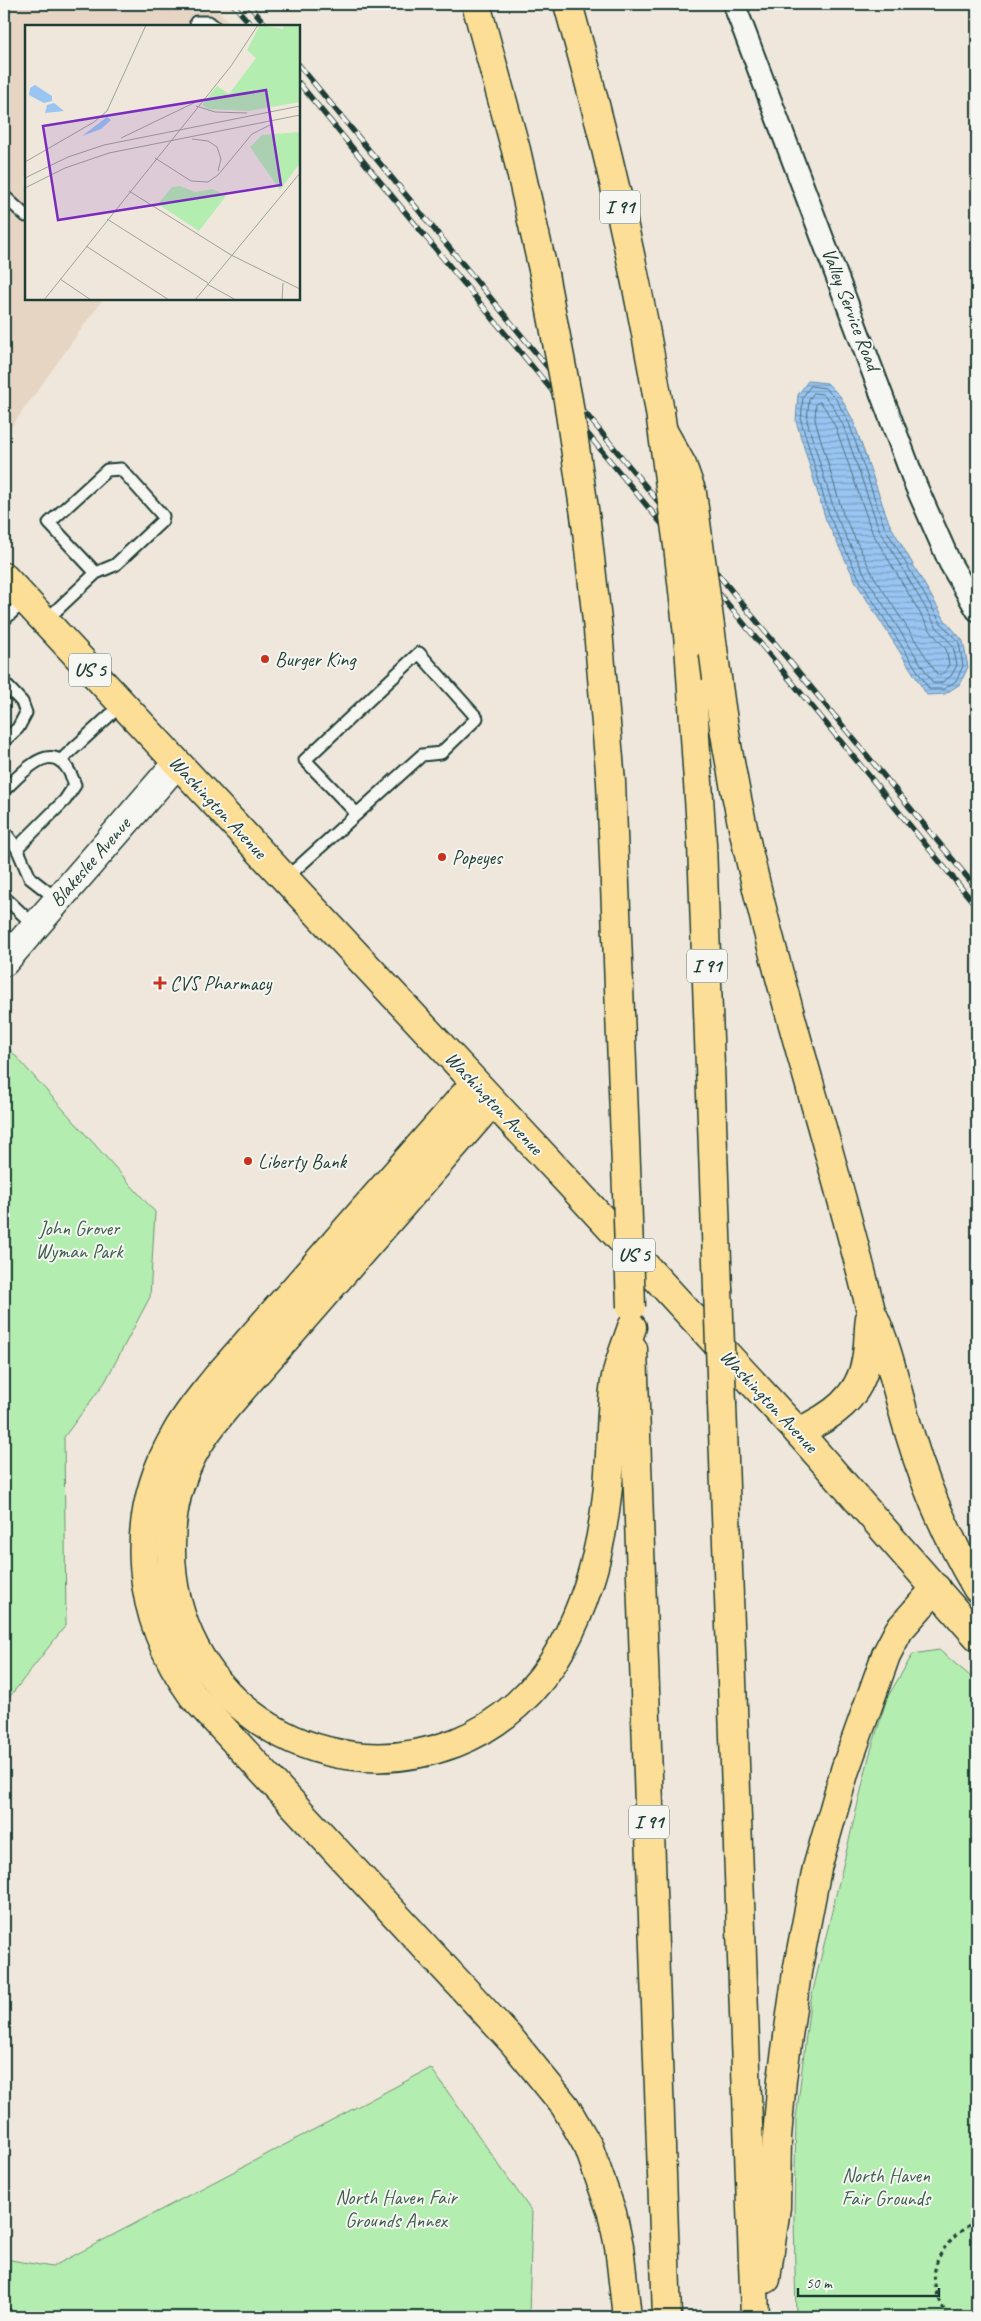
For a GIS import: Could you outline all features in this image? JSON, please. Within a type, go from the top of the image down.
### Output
[{"type":"main road","name":"I 91","points":[[476,4],[514,142],[544,274],[568,400],[586,522],[598,630],[611,782],[667,2317]]},
{"type":"main road","name":"I 91","points":[[568,4],[619,202],[661,422],[689,644],[702,854],[755,2317]]},
{"type":"main road","points":[[661,422],[682,465],[693,499],[731,774],[748,854],[870,1311],[883,1340],[910,1435],[932,1499],[977,1588]]},
{"type":"main road","name":"Washington Avenue","points":[[4,577],[798,1432],[977,1636]]},
{"type":"main road","points":[[483,1093],[229,1404],[206,1434],[190,1460],[177,1497],[172,1526],[172,1577],[179,1613],[189,1637],[199,1656],[216,1680],[248,1713],[283,1736],[320,1750],[358,1757],[400,1756],[444,1747],[483,1730],[512,1709],[538,1682],[554,1660],[572,1628],[588,1587],[599,1547],[606,1502],[615,1382],[631,1317]]},
{"type":"main road","points":[[483,1093],[217,1377],[185,1419],[161,1462],[147,1508],[143,1546],[146,1582],[154,1622],[163,1646],[193,1696],[513,2042],[565,2106],[589,2148],[608,2198],[619,2246],[627,2317]]},
{"type":"main road","points":[[798,1432],[834,1413],[855,1390],[866,1361],[870,1311]]},
{"type":"main road","points":[[761,2317],[776,2207],[777,2144],[782,2079],[797,1972],[817,1868],[845,1770],[886,1655],[899,1630],[936,1588]]},
{"type":"street","name":"Valley Service Road","points":[[734,4],[920,494],[950,563],[977,610]]},
{"type":"street","name":"Blakeslee Avenue","points":[[4,962],[177,763]]},
{"type":"lane","points":[[196,22],[209,22],[213,25]]},
{"type":"lane","points":[[4,196],[25,215]]},
{"type":"lane","points":[[45,621],[96,573],[115,565],[162,521],[163,516],[121,469],[107,470],[49,523],[96,573]]},
{"type":"lane","points":[[4,620],[25,600]]},
{"type":"lane","points":[[285,879],[357,814],[422,755],[441,753],[477,718],[419,652],[305,760],[357,814]]},
{"type":"lane","points":[[4,683],[22,702],[26,713],[18,728],[4,741]]},
{"type":"lane","points":[[60,761],[122,704]]},
{"type":"lane","points":[[4,790],[38,760],[49,756],[60,761],[71,773],[75,785],[65,800],[17,848]]},
{"type":"lane","points":[[4,831],[17,848],[30,878],[58,900]]},
{"type":"lane","points":[[4,897],[35,926]]},
{"type":"lane","points":[[4,2312],[7,2317]]},
{"type":"path","points":[[948,2317],[938,2300],[933,2282],[937,2260],[949,2241],[977,2219]]},
{"type":"shaded area","points":[[4,4],[213,4],[231,25],[25,25],[25,300],[102,300],[4,437]]},
{"type":"green space","name":"John Grover Wyman Park","points":[[4,1043],[155,1212],[150,1297],[105,1382],[64,1437],[66,1625],[4,1704]]},
{"type":"green space","name":"North Haven Fair Grounds","points":[[939,1650],[970,1676],[977,1685],[977,2317],[796,2317],[794,2218],[796,2119],[810,2003],[869,1757],[887,1698],[913,1654]]},
{"type":"green space","name":"North Haven Fair Grounds Annex","points":[[431,2068],[532,2212],[529,2317],[4,2317],[5,2259],[52,2267]]},
{"type":"water","points":[[808,381],[827,383],[840,396],[853,420],[889,523],[945,620],[963,641],[968,667],[960,684],[945,694],[927,695],[857,584],[826,520],[796,421],[798,395]]},
{"type":"railway","points":[[233,4],[251,25]]},
{"type":"railway","points":[[248,4],[266,25]]},
{"type":"railway","points":[[300,66],[977,889]]},
{"type":"railway","points":[[300,84],[977,907]]},
{"type":"place","name":"Burger King","points":[[265,659]]},
{"type":"place","name":"Popeyes","points":[[442,857]]},
{"type":"place","name":"CVS Pharmacy","points":[[160,983]]},
{"type":"place","name":"Liberty Bank","points":[[248,1161]]}]
